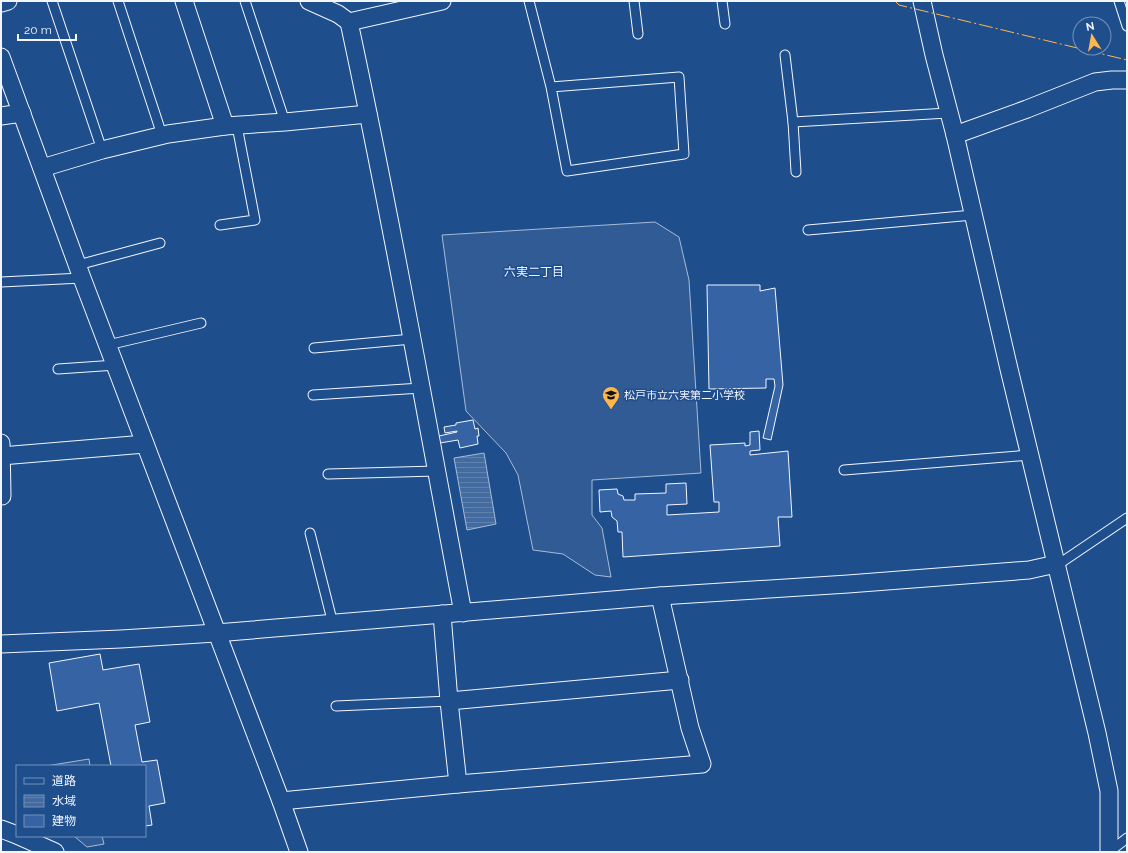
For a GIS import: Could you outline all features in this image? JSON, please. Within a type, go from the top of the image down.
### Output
[{"type":"street","points":[[1,3],[8,1]]},
{"type":"street","points":[[184,1],[231,126]]},
{"type":"street","points":[[309,1],[338,14],[349,22],[412,339],[463,613]]},
{"type":"street","points":[[349,22],[442,1]]},
{"type":"street","points":[[922,1],[1097,733],[1109,791],[1109,852]]},
{"type":"street","points":[[2,60],[299,852]]},
{"type":"street","points":[[954,135],[1027,109],[1095,82],[1127,80]]},
{"type":"street","points":[[1,116],[22,113]]},
{"type":"street","points":[[42,168],[102,150],[162,135],[231,126],[368,114]]},
{"type":"street","points":[[1,443],[1,496]]},
{"type":"street","points":[[1,456],[145,444]]},
{"type":"street","points":[[1,644],[216,633],[660,596],[848,584],[1029,570],[1056,565]]},
{"type":"street","points":[[281,801],[458,784],[702,764],[690,728],[660,596]]},
{"type":"street","points":[[442,614],[458,784]]},
{"type":"street","points":[[449,701],[680,680]]},
{"type":"street","points":[[1,829],[16,835]]},
{"type":"street","points":[[20,837],[55,852]]},
{"type":"lane","points":[[52,1],[102,150]]},
{"type":"lane","points":[[118,1],[162,135]]},
{"type":"lane","points":[[245,1],[285,122]]},
{"type":"lane","points":[[530,1],[551,87],[567,171],[684,154],[680,77],[551,87]]},
{"type":"lane","points":[[634,1],[638,34]]},
{"type":"lane","points":[[722,1],[725,24]]},
{"type":"lane","points":[[1119,1],[1127,26]]},
{"type":"lane","points":[[785,55],[793,122],[796,172]]},
{"type":"lane","points":[[793,122],[948,113]]},
{"type":"lane","points":[[220,225],[255,220],[231,126]]},
{"type":"lane","points":[[808,230],[973,215]]},
{"type":"lane","points":[[1,282],[80,271],[160,243]]},
{"type":"lane","points":[[108,345],[201,323]]},
{"type":"lane","points":[[314,348],[412,339]]},
{"type":"lane","points":[[58,369],[116,365]]},
{"type":"lane","points":[[313,395],[421,388]]},
{"type":"lane","points":[[844,470],[1030,455]]},
{"type":"lane","points":[[328,474],[436,471]]},
{"type":"lane","points":[[1056,565],[1127,518]]},
{"type":"lane","points":[[310,533],[333,624]]},
{"type":"lane","points":[[336,706],[449,701]]},
{"type":"lane","points":[[1109,852],[1127,838]]},
{"type":"shaded area","points":[[655,222],[679,237],[689,280],[701,473],[592,480],[592,515],[602,528],[611,577],[595,575],[563,554],[533,550],[518,475],[506,453],[466,411],[442,235]]},
{"type":"shaded area","points":[[89,759],[90,765],[52,765]]},
{"type":"shaded area","points":[[75,837],[102,837],[104,844],[87,847]]},
{"type":"water","points":[[484,453],[496,524],[467,530],[454,458]]},
{"type":"building","points":[[707,285],[760,285],[760,291],[775,288],[783,385],[771,440],[763,438],[775,386],[774,379],[766,379],[766,388],[709,389]]},
{"type":"building","points":[[473,420],[475,429],[478,428],[478,444],[460,448],[458,440],[440,443],[439,436],[457,432],[445,433],[444,427]]},
{"type":"building","points":[[759,431],[760,450],[750,451],[750,455],[788,451],[792,517],[778,517],[780,546],[623,557],[622,532],[618,532],[617,521],[612,517],[611,511],[600,512],[599,490],[617,489],[618,494],[623,496],[624,500],[635,500],[635,494],[666,493],[666,484],[686,483],[687,504],[667,505],[667,515],[719,512],[719,502],[714,502],[710,445],[745,443],[745,446],[750,445],[750,432]]},
{"type":"building","points":[[100,654],[103,670],[139,664],[150,722],[135,725],[142,762],[157,760],[165,803],[149,806],[152,825],[146,826],[146,765],[111,765],[99,703],[57,711],[49,663]]},
{"type":"power","points":[[895,1],[899,5],[1127,60]]},
{"type":"place","name":"松戸市立六実第二小学校","points":[[611,410]]},
{"type":"district","name":"六実二丁目","points":[[534,272]]}]
